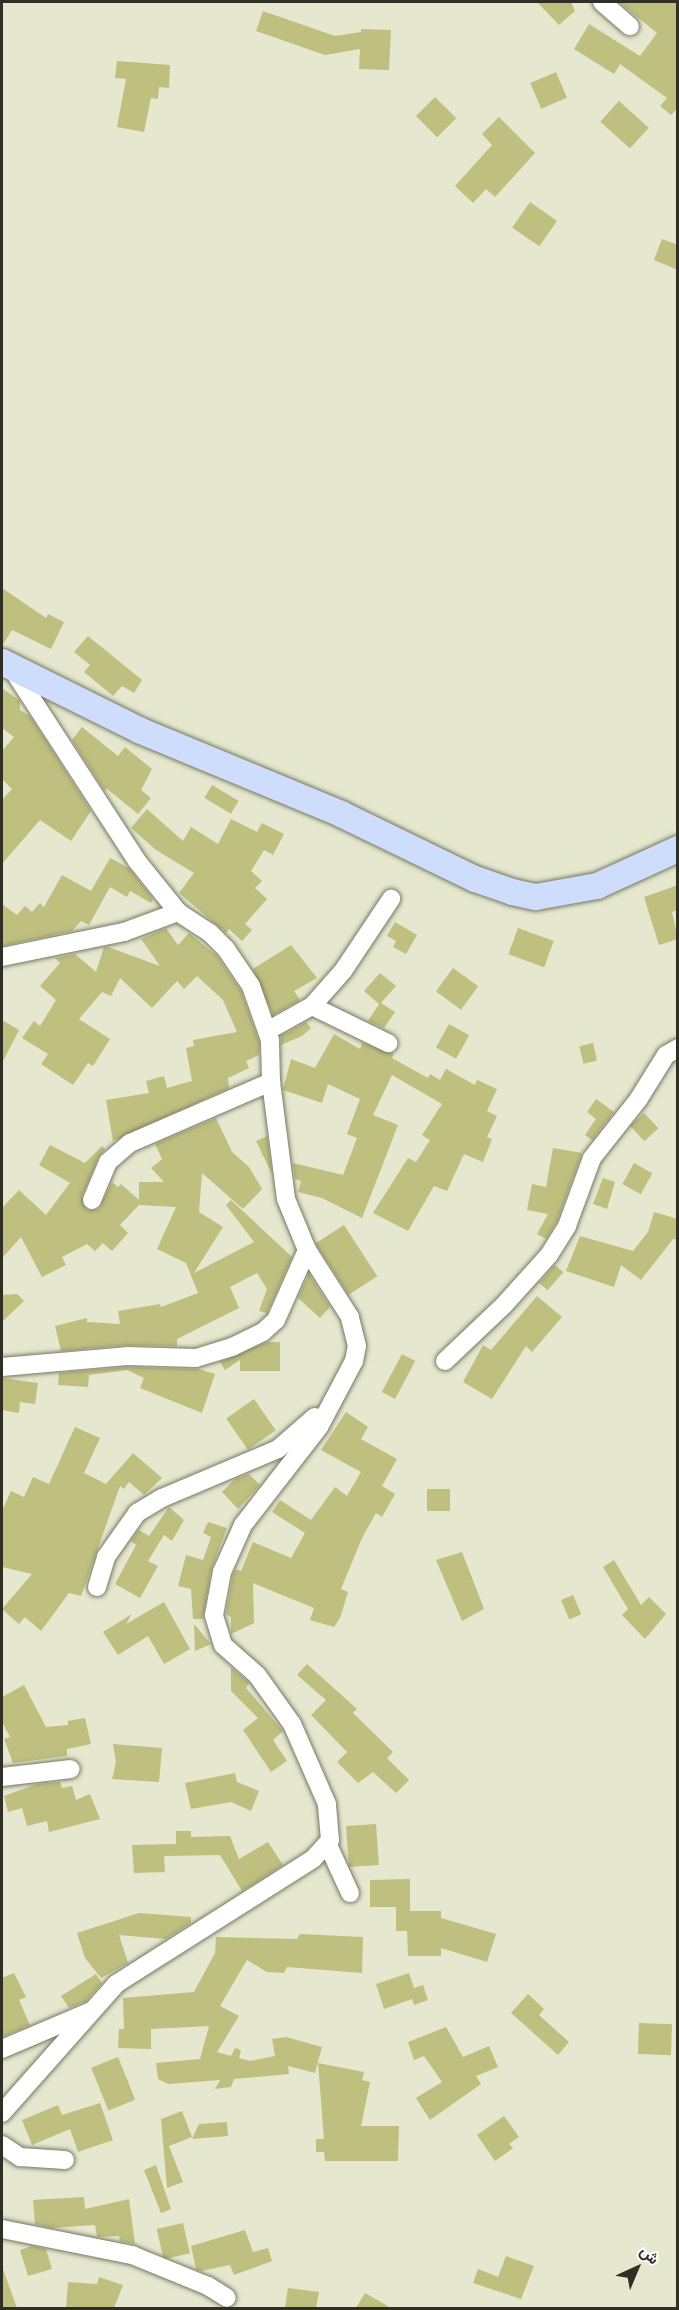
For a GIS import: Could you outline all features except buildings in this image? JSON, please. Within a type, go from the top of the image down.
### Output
[{"type":"main road","points":[[6,664],[141,731],[341,814],[475,879],[512,892],[536,897],[597,886],[678,849]]},
{"type":"street","points":[[602,2],[630,26]]},
{"type":"street","points":[[2,2113],[116,1984],[304,1865],[328,1845],[332,1833],[327,1804],[292,1724],[257,1675],[223,1645],[214,1615],[222,1572],[243,1525],[319,1427],[354,1361],[357,1338],[350,1317],[307,1250],[286,1199],[267,1031],[261,1008],[238,963],[210,933],[178,912],[106,816],[6,664]]},
{"type":"street","points":[[267,1031],[312,1005],[343,971],[391,899]]},
{"type":"street","points":[[2,957],[124,932],[178,912]]},
{"type":"street","points":[[312,1005],[388,1043]]},
{"type":"street","points":[[445,1361],[504,1305],[549,1255],[567,1226],[592,1158],[638,1100],[666,1055],[678,1048]]},
{"type":"street","points":[[92,1200],[108,1162],[124,1147],[271,1082]]},
{"type":"street","points":[[2,1367],[127,1356],[196,1358],[232,1347],[263,1332],[276,1320],[307,1250]]},
{"type":"street","points":[[97,1587],[106,1557],[137,1513],[162,1498],[278,1449],[339,1392]]},
{"type":"street","points":[[2,1777],[71,1769]]},
{"type":"street","points":[[328,1845],[350,1893]]},
{"type":"street","points":[[2,2049],[93,2010]]},
{"type":"street","points":[[2,2145],[31,2159],[65,2160]]},
{"type":"street","points":[[2,2229],[132,2254],[208,2286],[227,2298]]}]
